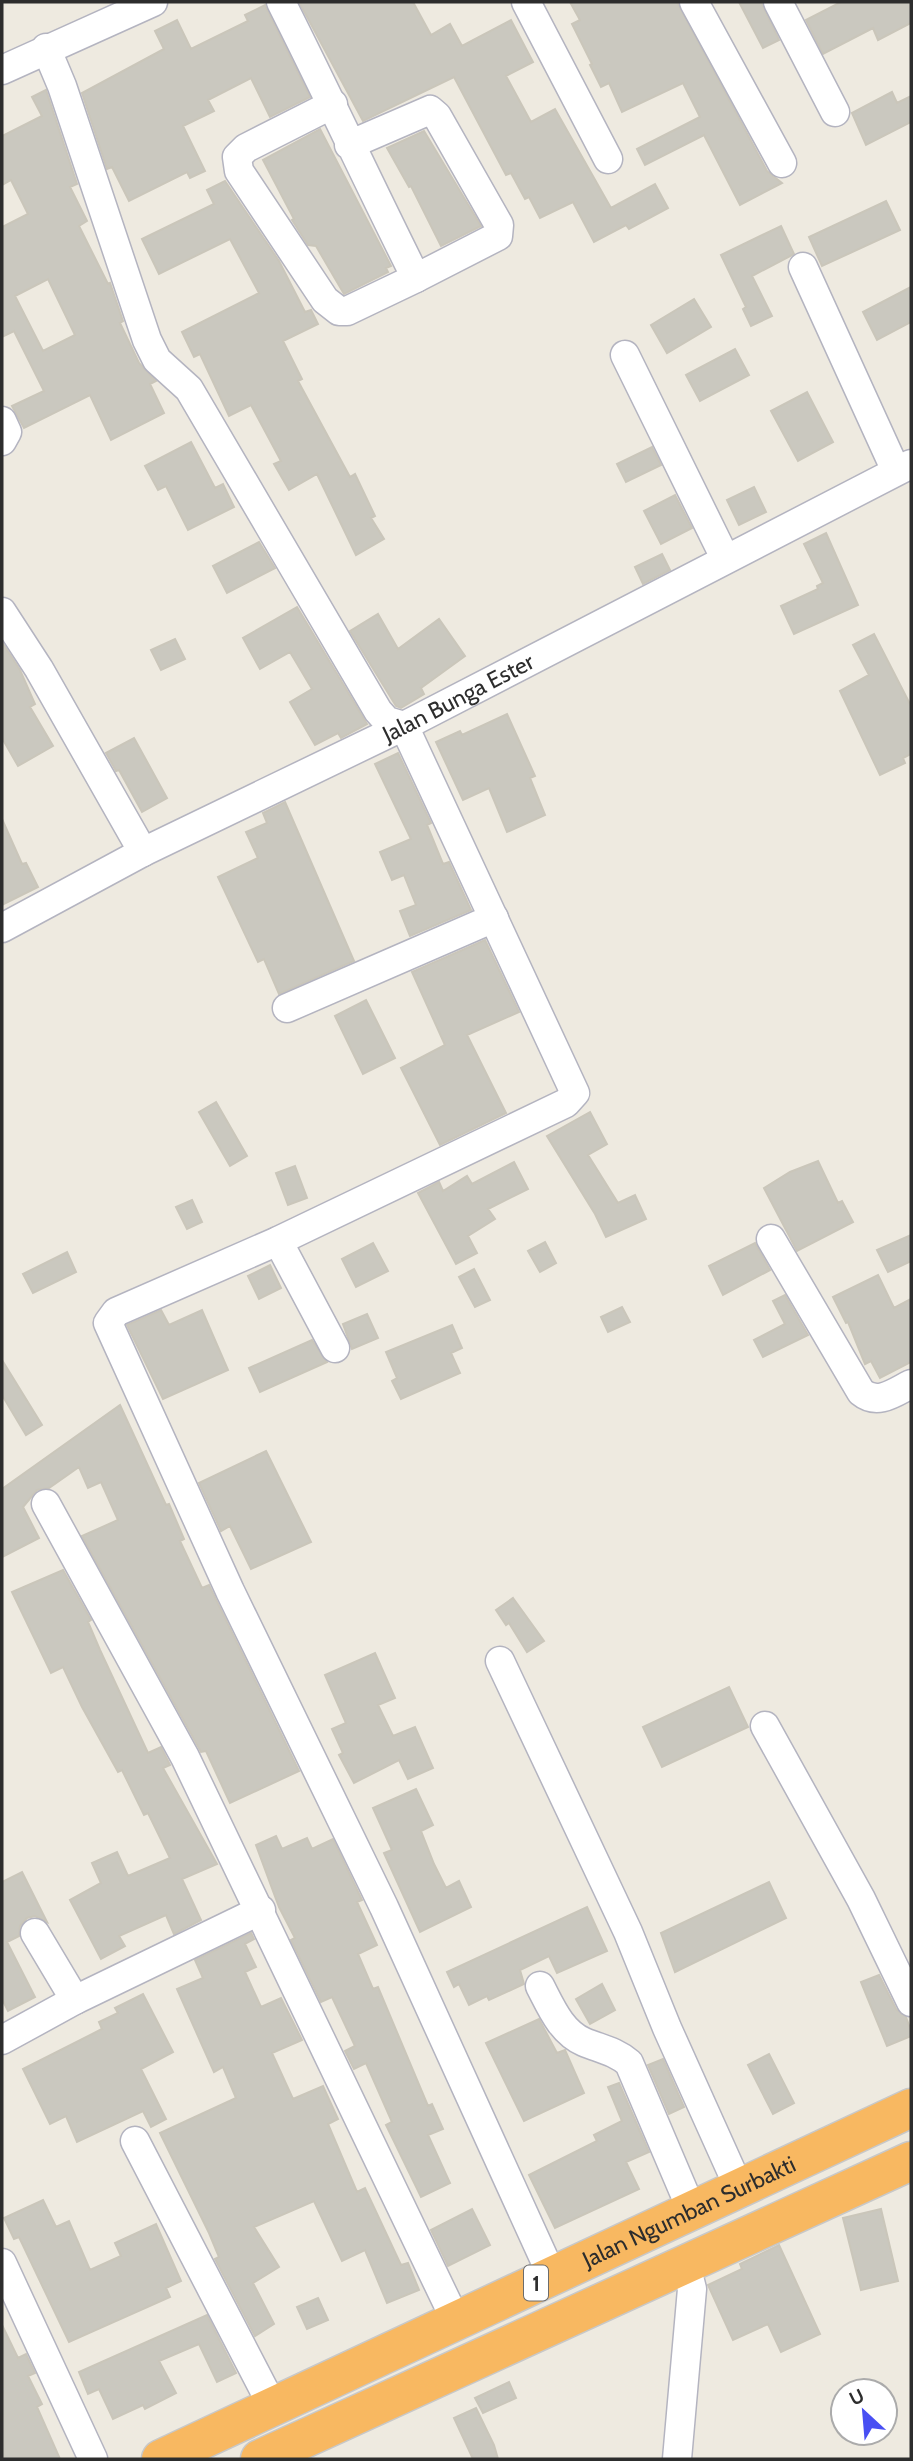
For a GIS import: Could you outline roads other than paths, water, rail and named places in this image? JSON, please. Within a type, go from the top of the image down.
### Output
[{"type":"highway","name":"Jalan Ngumban Surbakti","points":[[161,2459],[911,2108]]},
{"type":"highway","points":[[854,2135],[873,2178]]},
{"type":"highway","name":"Jalan Ngumban Surbakti","points":[[260,2459],[911,2161]]},
{"type":"street","points":[[2,71],[106,11],[153,2]]},
{"type":"street","points":[[281,2],[416,278]]},
{"type":"street","points":[[526,2],[608,159]]},
{"type":"street","points":[[694,2],[782,163]]},
{"type":"street","points":[[778,2],[835,112]]},
{"type":"street","points":[[46,48],[62,86],[147,340],[157,360],[189,389],[378,711],[387,721],[404,726],[573,1088],[573,1098],[278,1241],[116,1312],[109,1319],[109,1327],[230,1591],[384,1907],[552,2276]]},
{"type":"street","points":[[333,104],[246,148],[237,157],[239,171],[332,307],[346,311],[495,239],[499,225],[437,116],[430,110],[349,145]]},
{"type":"street","points":[[803,267],[903,467]]},
{"type":"street","points":[[625,355],[724,558]]},
{"type":"street","points":[[2,421],[6,432],[2,442]]},
{"type":"street","name":"Jalan Bunga Ester","points":[[2,928],[143,852],[404,726],[903,467]]},
{"type":"street","points":[[2,612],[39,669],[143,852]]},
{"type":"street","points":[[287,1008],[494,918]]},
{"type":"street","points":[[771,1239],[861,1392],[872,1398],[881,1398],[911,1384]]},
{"type":"street","points":[[278,1241],[335,1348]]},
{"type":"street","points":[[46,1504],[185,1757],[261,1910],[456,2321]]},
{"type":"street","points":[[500,1661],[628,1932],[667,2028],[739,2189]]},
{"type":"street","points":[[765,1726],[861,1899],[911,2002]]},
{"type":"street","points":[[2,2040],[75,2000],[261,1910]]},
{"type":"street","points":[[35,1933],[75,2000]]},
{"type":"street","points":[[540,1986],[568,2032],[582,2041],[617,2053],[628,2063],[692,2211]]},
{"type":"street","points":[[135,2141],[273,2407]]},
{"type":"street","points":[[2,2263],[93,2459]]},
{"type":"street","points":[[677,2459],[692,2289],[686,2264]]}]
